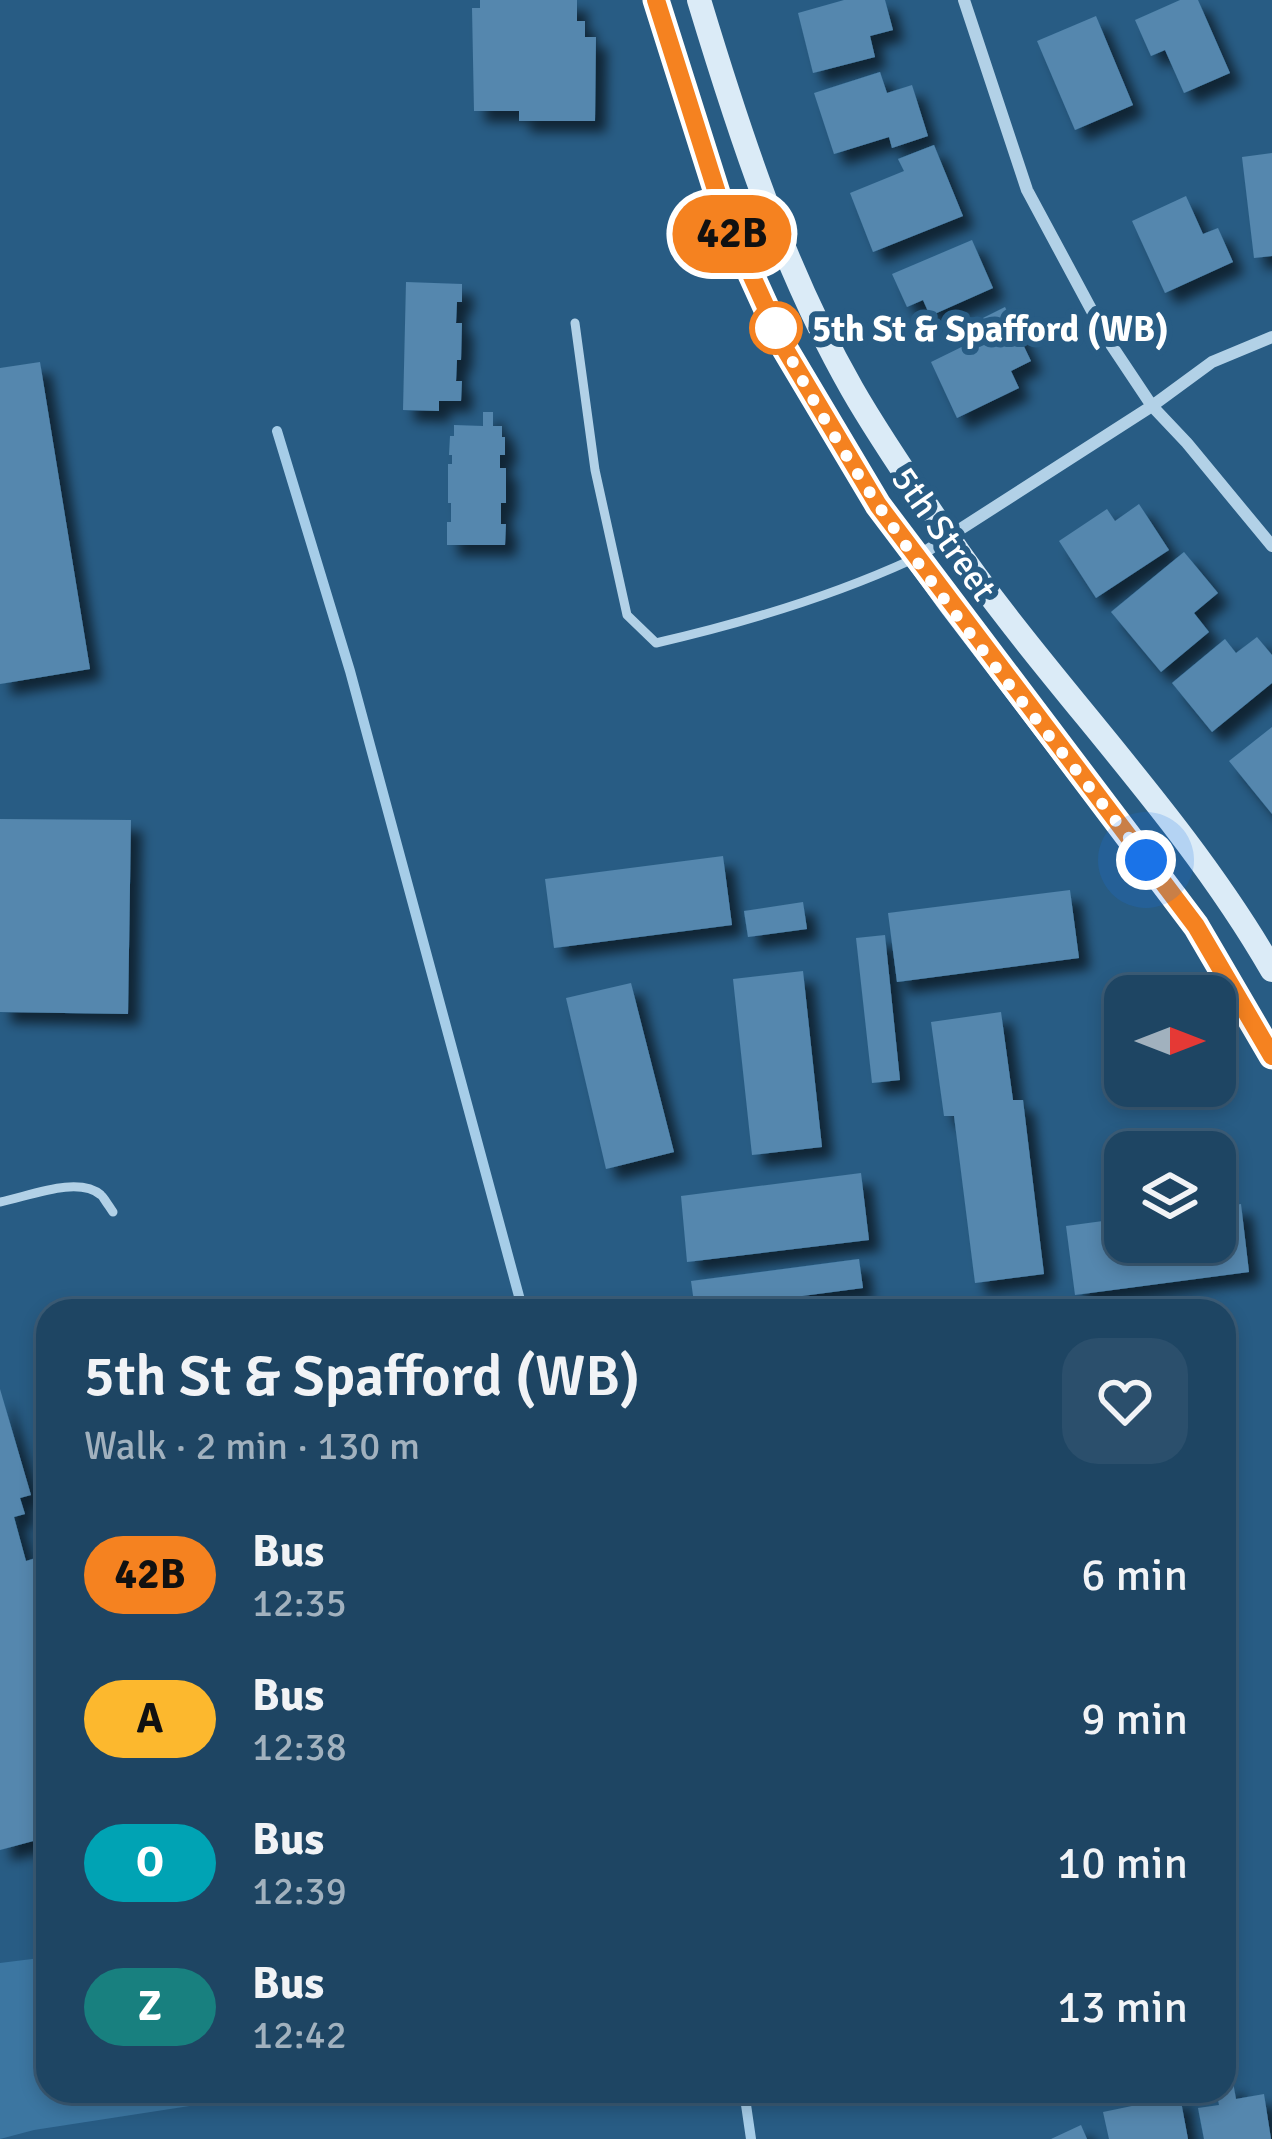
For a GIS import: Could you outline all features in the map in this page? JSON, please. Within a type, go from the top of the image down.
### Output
[{"type":"main road","name":"5th Street","points":[[656,0],[724,215],[776,330],[878,505],[1196,926],[1272,1056]]},
{"type":"main road","name":"5th Street","points":[[699,0],[725,89],[779,235],[852,390],[947,536],[1190,843],[1272,970]]},
{"type":"street","points":[[964,0],[1027,190],[1106,337],[1152,406],[1272,547]]},
{"type":"street","points":[[916,557],[1152,406],[1212,362],[1272,337]]},
{"type":"lane","points":[[575,323],[595,470],[627,615],[656,643],[713,630],[863,581],[916,557]]},
{"type":"lane","points":[[0,1202],[83,1186],[102,1195],[113,1212]]},
{"type":"shaded area","points":[[36,1958],[36,2103],[209,2103],[0,2139],[0,1963]]},
{"type":"building","points":[[480,0],[577,0],[577,21],[585,21],[585,37],[596,37],[595,121],[519,121],[519,111],[474,111],[472,8],[480,8]]},
{"type":"building","points":[[844,0],[885,0],[893,30],[870,36],[875,57],[813,73],[798,13]]},
{"type":"building","points":[[1180,0],[1198,0],[1230,73],[1184,93],[1165,50],[1151,56],[1135,20]]},
{"type":"building","points":[[1096,16],[1133,105],[1075,130],[1037,41]]},
{"type":"building","points":[[880,72],[887,93],[912,85],[928,136],[892,148],[889,137],[834,154],[814,93]]},
{"type":"building","points":[[934,145],[963,216],[873,252],[850,193],[904,171],[898,159]]},
{"type":"building","points":[[1272,153],[1272,256],[1254,258],[1242,157]]},
{"type":"building","points":[[1186,196],[1203,234],[1218,228],[1233,262],[1165,293],[1132,221]]},
{"type":"building","points":[[972,240],[993,288],[930,316],[923,300],[907,307],[892,274]]},
{"type":"building","points":[[406,282],[462,284],[456,323],[462,323],[456,381],[462,381],[461,401],[439,401],[439,411],[403,410]]},
{"type":"building","points":[[1005,307],[1031,361],[1011,371],[1019,388],[957,418],[931,362],[982,337],[975,322]]},
{"type":"building","points":[[40,362],[90,669],[0,684],[0,368]]},
{"type":"building","points":[[483,412],[493,412],[493,426],[502,426],[505,437],[500,468],[506,468],[506,503],[501,503],[505,545],[447,545],[450,436],[454,436],[454,425],[483,426]]},
{"type":"building","points":[[1139,504],[1169,550],[1096,598],[1059,541],[1107,509],[1115,521]]},
{"type":"building","points":[[1184,552],[1218,593],[1194,613],[1209,632],[1161,672],[1111,612]]},
{"type":"building","points":[[1257,637],[1272,655],[1272,683],[1212,732],[1172,683],[1225,639],[1236,653]]},
{"type":"building","points":[[1272,727],[1272,814],[1229,761]]},
{"type":"building","points":[[0,819],[131,820],[128,1014],[0,1012]]},
{"type":"building","points":[[723,856],[732,925],[554,948],[545,879]]},
{"type":"building","points":[[1070,890],[1079,958],[897,982],[888,913]]},
{"type":"building","points":[[803,902],[807,929],[748,937],[744,911]]},
{"type":"building","points":[[885,935],[900,1080],[872,1083],[856,938]]},
{"type":"building","points":[[803,971],[822,1147],[752,1155],[733,979]]},
{"type":"building","points":[[631,983],[674,1152],[606,1169],[566,998]]},
{"type":"building","points":[[1001,1012],[1013,1100],[1023,1100],[1044,1274],[975,1283],[954,1116],[944,1116],[931,1022]]},
{"type":"building","points":[[861,1173],[869,1240],[687,1262],[681,1196]]},
{"type":"building","points":[[1241,1204],[1249,1272],[1075,1295],[1066,1226],[1104,1221],[1104,1263],[1236,1263],[1236,1205]]},
{"type":"building","points":[[859,1259],[863,1288],[779,1299],[693,1299],[691,1281]]},
{"type":"building","points":[[0,1389],[31,1495],[20,1498],[25,1514],[14,1517],[26,1561],[36,1558],[36,1840],[0,1850]]},
{"type":"building","points":[[1264,2094],[1271,2139],[1204,2139],[1198,2108]]},
{"type":"building","points":[[1146,2103],[1181,2103],[1188,2139],[1109,2139],[1103,2112]]},
{"type":"building","points":[[1081,2125],[1087,2139],[1051,2139]]},
{"type":"waterway","points":[[277,431],[350,671],[520,1299]]},
{"type":"waterway","points":[[746,2103],[751,2139]]},
{"type":"bus line","name":"42B","points":[[656,0],[724,215],[785,349],[878,505],[1196,926],[1272,1056]]},
{"type":"place","name":"5th St & Spafford (WB)","points":[[776,328]]},
{"type":"route","points":[[776,328],[770,316],[878,505],[1146,860]]}]
